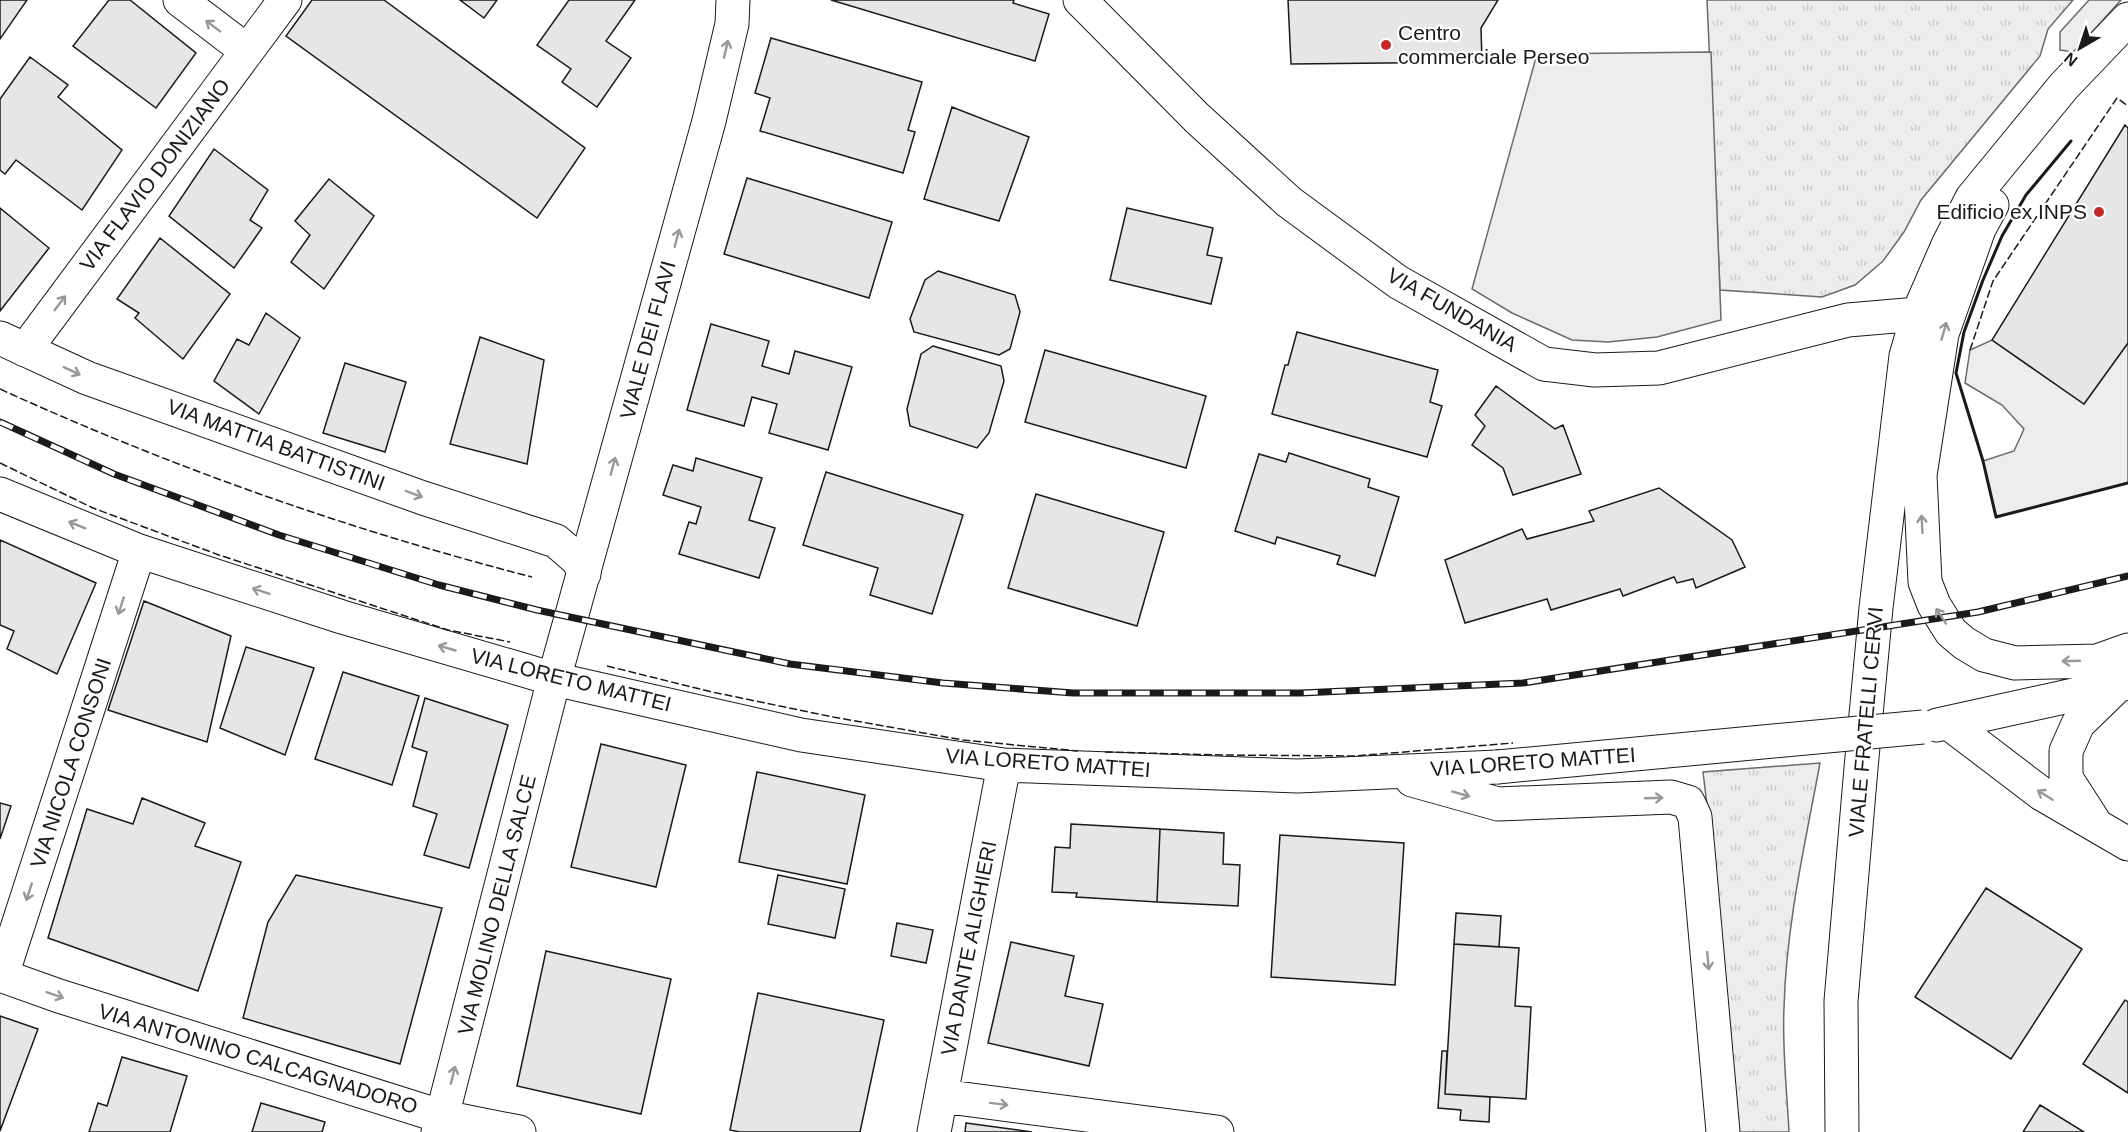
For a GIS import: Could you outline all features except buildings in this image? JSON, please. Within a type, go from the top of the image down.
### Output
[{"type":"street","points":[[180,0],[247,51]]},
{"type":"street","name":"VIA FLAVIO DONIZIANO","points":[[13,344],[247,51],[285,0]]},
{"type":"street","name":"VIALE DEI FLAVI","points":[[555,679],[709,121],[732,24],[733,0]]},
{"type":"street","name":"VIA FUNDANIA","points":[[1080,0],[1197,118],[1289,202],[1398,282],[1544,364],[1595,370],[1659,368],[1848,320],[1918,314]]},
{"type":"street","points":[[2128,19],[2064,86],[2010,171],[1979,229],[1942,334],[1920,475],[1925,582],[1934,605],[1951,632],[1965,644],[1984,655],[2015,663],[2097,661],[2128,650]]},
{"type":"street","name":"VIALE FRATELLI CERVI","points":[[1842,1132],[1841,1001],[1876,608],[1906,356],[1918,314],[1948,245],[1972,198],[2064,86]]},
{"type":"street","name":"VIA MATTIA BATTISTINI","points":[[13,344],[87,378],[423,498],[556,541],[579,561],[584,574]]},
{"type":"street","name":"VIA LORETO MATTEI","points":[[0,494],[139,551],[342,617],[555,679],[801,735],[1004,765],[1298,776],[1497,767],[1937,725],[2123,684]]},
{"type":"street","points":[[556,541],[574,539],[598,523]]},
{"type":"street","name":"VIA NICOLA CONSONI","points":[[1,975],[139,551]]},
{"type":"street","points":[[524,670],[533,681],[540,696],[544,717]]},
{"type":"street","name":"VIA MOLINO DELLA SALCE","points":[[441,1125],[555,679]]},
{"type":"street","points":[[2096,824],[2066,778],[2066,751],[2078,724],[2123,684]]},
{"type":"street","points":[[1937,725],[2042,794],[2128,844]]},
{"type":"street","name":"VIA DANTE ALIGHIERI","points":[[934,1132],[1004,765]]},
{"type":"street","points":[[1385,772],[1498,804],[1671,797],[1688,802],[1695,817],[1723,1132]]},
{"type":"street","name":"VIA ANTONINO CALCAGNADORO","points":[[1,975],[441,1125],[519,1132]]},
{"type":"street","points":[[941,1096],[1217,1132]]},
{"type":"green space","points":[[1707,0],[2073,0],[2048,29],[2040,56],[1921,200],[1904,232],[1883,261],[1855,285],[1822,297],[1720,290]]},
{"type":"green space","points":[[1820,763],[1788,947],[1784,1039],[1789,1132],[1738,1132],[1723,952],[1703,772]]},
{"type":"shaded area","points":[[2089,0],[2121,0],[2074,52],[2060,50],[2060,32]]},
{"type":"shaded area","points":[[1711,52],[1721,320],[1657,337],[1608,342],[1572,340],[1512,313],[1472,289],[1537,54]]},
{"type":"shaded area","points":[[1992,340],[2084,404],[2128,343],[2128,483],[1996,517],[1983,461],[2014,451],[2024,429],[2002,405],[1965,383],[1970,350]]},
{"type":"railway","points":[[0,422],[114,474],[279,535],[439,585],[537,610],[790,664],[943,683],[1073,693],[1301,693],[1523,683],[1978,612],[2128,576]]},
{"type":"fence","points":[[1970,350],[1993,281],[2117,98],[2128,106]]},
{"type":"fence","points":[[0,389],[130,445],[262,495],[396,539],[532,577]]},
{"type":"fence","points":[[0,463],[93,508],[219,555],[448,630],[510,642]]},
{"type":"fence","points":[[607,666],[712,692],[833,717],[963,740],[1078,751]]},
{"type":"fence","points":[[1105,752],[1355,756],[1513,743]]},
{"type":"wall","points":[[2071,141],[2026,195],[2002,236],[1964,332],[1956,373],[1983,461],[1996,517],[2128,483]]},
{"type":"place","name":"Centro commerciale Perseo","points":[[1386,45]]},
{"type":"place","name":"Edificio ex INPS","points":[[2099,212]]}]
